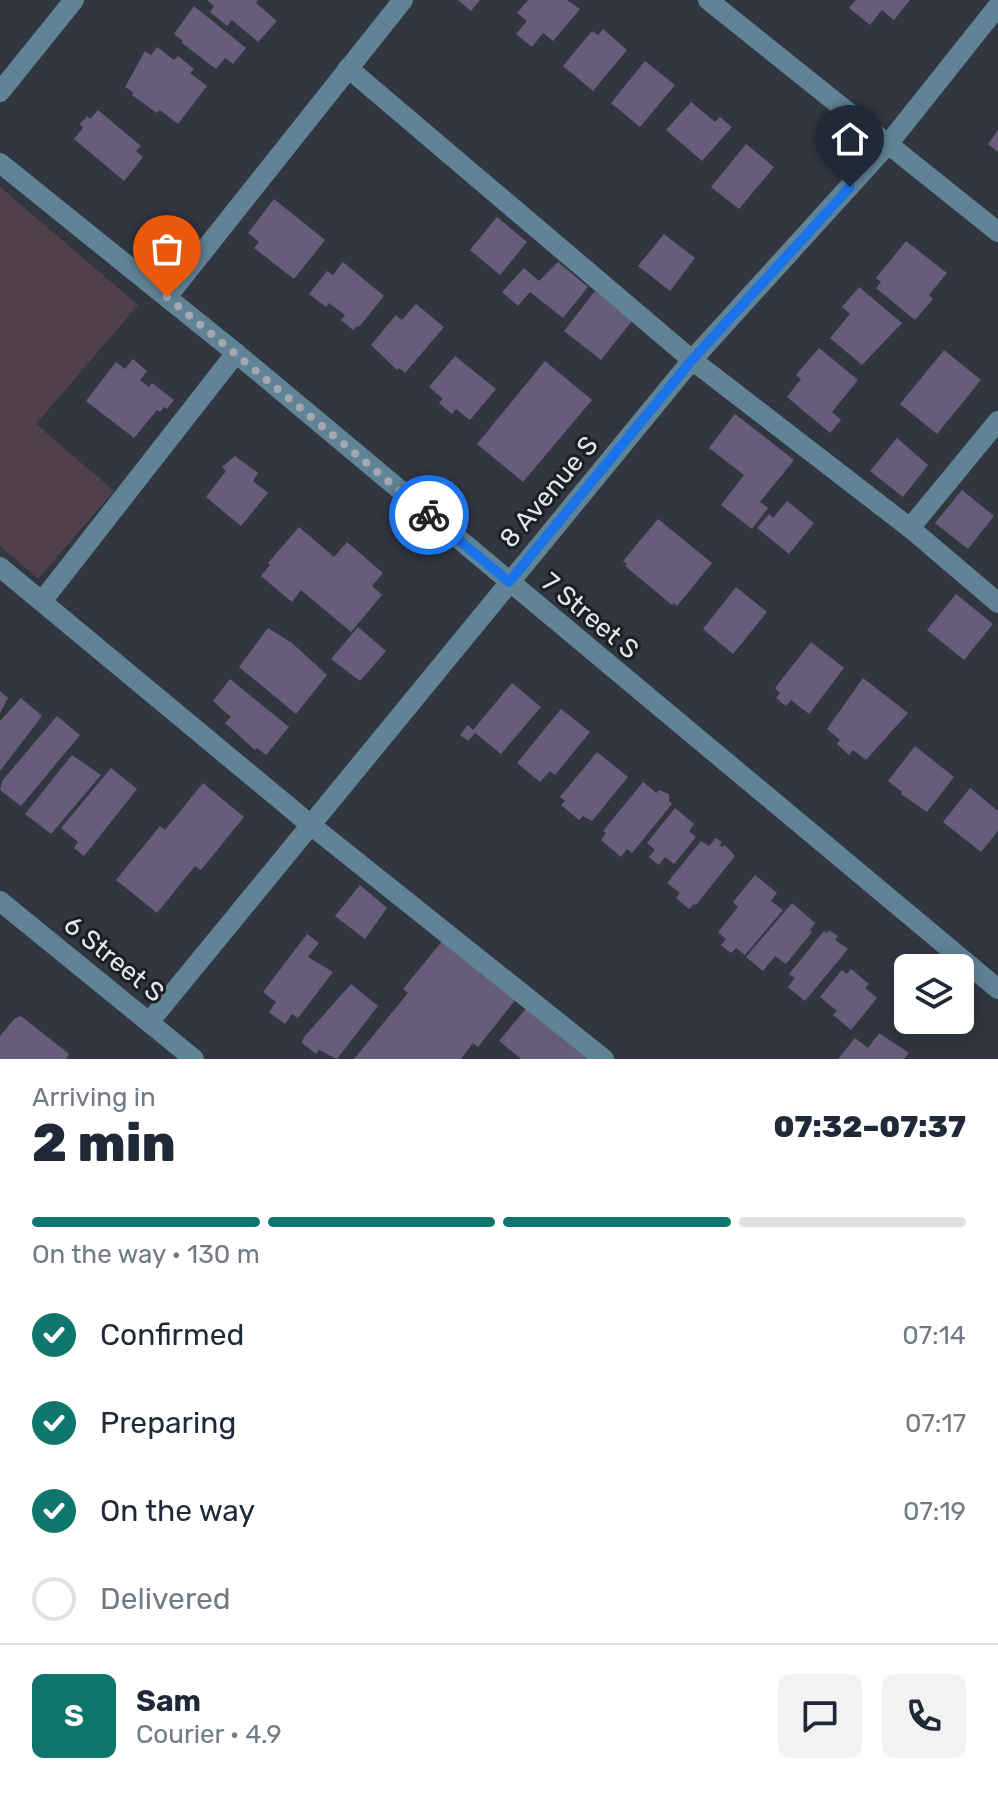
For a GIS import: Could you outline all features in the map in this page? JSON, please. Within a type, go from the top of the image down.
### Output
[{"type":"street","points":[[0,92],[74,0]]},
{"type":"street","points":[[167,297],[403,0]]},
{"type":"street","points":[[708,0],[998,232]]},
{"type":"street","name":"8 Avenue S","points":[[150,1021],[692,360],[889,143],[998,6]]},
{"type":"street","points":[[348,68],[692,360],[910,528],[998,603]]},
{"type":"street","name":"7 Street S","points":[[0,163],[236,353],[998,989]]},
{"type":"street","points":[[43,600],[236,353]]},
{"type":"street","points":[[910,528],[998,421]]},
{"type":"street","points":[[0,567],[312,826],[604,1059]]},
{"type":"street","name":"6 Street S","points":[[0,901],[194,1059]]},
{"type":"shaded area","points":[[0,187],[138,305],[36,424],[114,491],[38,579],[0,546]]},
{"type":"building","points":[[207,0],[258,0],[256,3],[277,21],[258,42],[232,20],[227,26],[210,12],[214,6]]},
{"type":"building","points":[[458,0],[480,0],[471,11]]},
{"type":"building","points":[[528,0],[567,0],[580,9],[553,41],[543,33],[532,47],[516,34],[527,21],[517,13]]},
{"type":"building","points":[[856,0],[910,0],[894,20],[882,10],[870,25],[849,8]]},
{"type":"building","points":[[194,6],[246,48],[233,64],[225,58],[216,69],[174,34]]},
{"type":"building","points":[[603,29],[627,50],[593,91],[563,66],[592,31],[598,35]]},
{"type":"building","points":[[157,47],[174,60],[178,56],[194,69],[190,73],[207,86],[178,124],[160,110],[157,113],[125,87],[145,51],[151,55]]},
{"type":"building","points":[[645,61],[675,85],[640,127],[611,103]]},
{"type":"building","points":[[691,102],[715,122],[720,117],[732,127],[702,161],[666,130]]},
{"type":"building","points":[[98,110],[141,146],[136,151],[143,157],[124,181],[74,139],[83,128],[80,124]]},
{"type":"building","points":[[998,130],[998,152],[988,144]]},
{"type":"building","points":[[746,144],[774,167],[739,209],[711,187]]},
{"type":"building","points":[[274,199],[325,240],[294,279],[254,248],[259,242],[248,233]]},
{"type":"building","points":[[497,217],[527,242],[500,275],[470,250]]},
{"type":"building","points":[[664,234],[695,258],[670,291],[638,266]]},
{"type":"building","points":[[906,241],[947,273],[929,295],[933,299],[915,320],[876,288],[881,282],[876,278]]},
{"type":"building","points":[[343,262],[384,296],[359,327],[353,330],[341,320],[345,315],[329,303],[326,307],[309,294],[327,271],[333,275]]},
{"type":"building","points":[[558,262],[588,287],[563,318],[530,292],[518,306],[502,292],[524,268],[539,281]]},
{"type":"building","points":[[859,287],[902,323],[862,365],[830,338],[850,314],[842,307]]},
{"type":"building","points":[[595,291],[632,321],[601,360],[564,331]]},
{"type":"building","points":[[416,304],[444,327],[405,373],[399,368],[397,370],[371,345],[396,315],[402,320]]},
{"type":"building","points":[[819,348],[858,380],[832,412],[841,420],[830,433],[787,397],[801,379],[796,375]]},
{"type":"building","points":[[944,350],[981,380],[937,434],[900,404]]},
{"type":"building","points":[[455,356],[496,389],[470,420],[456,409],[452,414],[439,403],[443,399],[429,387]]},
{"type":"building","points":[[133,359],[147,371],[140,380],[149,387],[152,383],[174,400],[167,409],[157,410],[134,438],[86,401],[116,362],[125,369]]},
{"type":"building","points":[[545,361],[592,400],[523,482],[477,444]]},
{"type":"building","points":[[735,414],[794,460],[760,502],[768,508],[752,529],[721,505],[744,475],[709,448]]},
{"type":"building","points":[[897,438],[928,465],[903,497],[870,471]]},
{"type":"building","points":[[235,456],[258,473],[253,481],[268,493],[241,526],[206,497],[226,471],[222,467]]},
{"type":"building","points":[[962,490],[994,516],[968,549],[935,523]]},
{"type":"building","points":[[787,501],[814,523],[789,554],[757,528],[769,514],[773,518]]},
{"type":"building","points":[[658,519],[712,563],[677,606],[625,566],[627,564],[623,561]]},
{"type":"building","points":[[299,527],[334,557],[347,542],[383,573],[372,586],[382,595],[351,632],[301,590],[292,602],[261,576],[270,565],[268,563]]},
{"type":"building","points":[[736,587],[767,612],[733,654],[703,629]]},
{"type":"building","points":[[956,594],[993,624],[964,660],[927,630]]},
{"type":"building","points":[[358,627],[386,651],[360,681],[331,659]]},
{"type":"building","points":[[268,628],[292,643],[327,675],[296,714],[239,667]]},
{"type":"building","points":[[811,642],[844,668],[809,714],[791,700],[786,706],[776,698],[780,693],[775,688]]},
{"type":"building","points":[[863,678],[908,713],[866,760],[853,750],[849,755],[837,744],[840,740],[827,729]]},
{"type":"building","points":[[230,679],[289,727],[266,755],[257,748],[255,750],[225,723],[231,717],[213,701]]},
{"type":"building","points":[[512,683],[541,707],[501,754],[475,733],[468,741],[460,735],[468,725],[473,730]]},
{"type":"building","points":[[0,691],[8,698],[0,713]]},
{"type":"building","points":[[21,698],[42,716],[0,771],[0,721]]},
{"type":"building","points":[[561,709],[590,732],[555,775],[550,771],[540,782],[517,763]]},
{"type":"building","points":[[57,716],[80,735],[21,806],[0,790],[2,781]]},
{"type":"building","points":[[915,746],[954,777],[927,812],[888,781]]},
{"type":"building","points":[[597,752],[628,777],[592,821],[583,816],[579,820],[561,805],[565,801],[560,797]]},
{"type":"building","points":[[72,755],[101,775],[51,834],[25,814]]},
{"type":"building","points":[[111,768],[137,789],[84,856],[74,848],[78,842],[61,828]]},
{"type":"building","points":[[643,782],[657,793],[659,790],[669,794],[672,804],[632,853],[627,849],[621,857],[601,840],[606,833],[603,831]]},
{"type":"building","points":[[203,783],[244,817],[201,870],[195,866],[157,913],[116,880],[160,826],[165,830]]},
{"type":"building","points":[[970,788],[998,811],[998,831],[981,852],[943,822]]},
{"type":"building","points":[[675,808],[694,824],[689,831],[696,837],[674,864],[665,857],[659,865],[649,857],[655,850],[647,843]]},
{"type":"building","points":[[716,838],[722,842],[722,847],[725,845],[735,856],[696,905],[689,909],[676,898],[680,893],[667,883],[701,841],[709,846]]},
{"type":"building","points":[[755,875],[777,893],[771,901],[783,910],[745,955],[736,948],[731,953],[721,945],[726,939],[718,932],[738,907],[733,902]]},
{"type":"building","points":[[360,885],[387,908],[365,939],[335,916]]},
{"type":"building","points":[[792,903],[815,923],[810,930],[812,932],[786,964],[775,956],[763,971],[746,957]]},
{"type":"building","points":[[829,930],[838,936],[835,940],[848,949],[805,1001],[788,987],[795,978],[789,974],[824,931],[827,933]]},
{"type":"building","points":[[307,934],[319,943],[308,957],[333,972],[298,1018],[292,1014],[285,1024],[269,1012],[276,1002],[263,992]]},
{"type":"building","points":[[443,940],[516,999],[478,1047],[473,1043],[461,1059],[354,1059],[408,993],[403,989]]},
{"type":"building","points":[[851,969],[869,984],[865,988],[877,998],[851,1030],[833,1015],[837,1011],[820,997],[842,970],[847,974]]},
{"type":"building","points":[[351,984],[378,1006],[337,1059],[319,1050],[316,1054],[302,1043],[304,1037]]},
{"type":"building","points":[[528,1006],[592,1059],[521,1059],[499,1041]]},
{"type":"building","points":[[21,1016],[69,1054],[66,1059],[0,1059],[0,1036],[15,1018]]},
{"type":"building","points":[[879,1033],[909,1053],[904,1059],[838,1059],[855,1038],[868,1048]]},
{"type":"way so far","points":[[167,297],[429,515]]},
{"type":"route","points":[[429,515],[509,582],[692,360],[850,187]]}]
